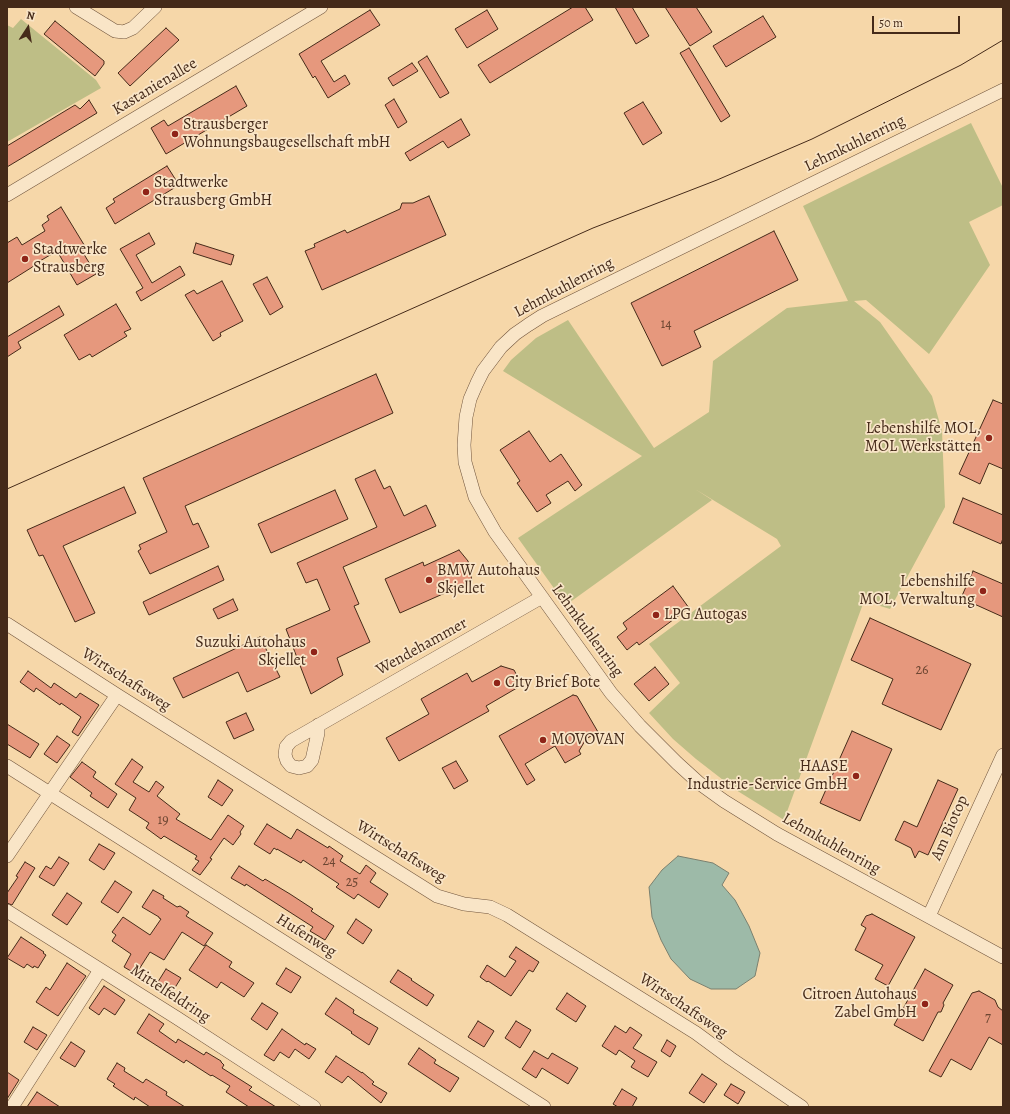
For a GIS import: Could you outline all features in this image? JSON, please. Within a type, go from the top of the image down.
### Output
[{"type":"street","points":[[76,7],[115,31],[124,32],[133,28],[155,7]]},
{"type":"street","name":"Kastanienallee","points":[[7,195],[321,7]]},
{"type":"street","name":"Lehmkuhlenring","points":[[1003,90],[542,316],[515,334],[501,347],[483,371],[470,399],[464,431],[465,462],[475,497],[482,510],[542,597],[624,709],[662,749],[700,783],[724,801],[777,834],[1003,957]]},
{"type":"street","name":"Wendehammer","points":[[318,725],[542,597]]},
{"type":"street","name":"Wirtschaftsweg","points":[[7,624],[437,896],[464,904],[490,907],[507,915],[696,1033],[802,1107]]},
{"type":"street","points":[[7,856],[117,695]]},
{"type":"street","name":"Am Biotop","points":[[929,916],[1003,755]]},
{"type":"street","name":"Hufenweg","points":[[7,766],[544,1107]]},
{"type":"street","name":"Mittelfeldring","points":[[7,911],[314,1107]]},
{"type":"street","points":[[12,1107],[100,970]]},
{"type":"green space","points":[[21,19],[96,80],[101,88],[7,142],[7,25],[13,28]]},
{"type":"green space","points":[[971,123],[1003,188],[1003,205],[969,222],[990,265],[929,354],[866,300],[854,301],[880,322],[932,396],[942,431],[945,507],[890,609],[864,601],[784,820],[736,790],[696,759],[673,739],[649,713],[680,683],[649,644],[781,546],[777,539],[695,489],[712,500],[566,605],[518,538],[642,456],[503,371],[511,360],[536,338],[568,320],[654,448],[709,412],[713,361],[787,308],[848,301],[803,206]]},
{"type":"shaded area","points":[[678,856],[713,863],[729,873],[722,885],[735,900],[749,926],[760,953],[755,976],[736,989],[711,989],[690,979],[671,959],[661,940],[652,917],[649,887],[662,870]]},
{"type":"building","points":[[573,7],[585,7],[593,20],[490,83],[478,65]]},
{"type":"building","points":[[615,7],[632,7],[649,36],[636,44]]},
{"type":"building","points":[[665,7],[696,7],[712,32],[690,46]]},
{"type":"building","points":[[370,10],[380,25],[321,61],[334,82],[345,75],[350,84],[328,98],[315,76],[313,78],[299,54]]},
{"type":"building","points":[[487,10],[498,29],[467,48],[455,29]]},
{"type":"building","points":[[763,16],[776,37],[726,67],[713,46]]},
{"type":"building","points":[[55,21],[104,61],[104,64],[95,76],[44,34]]},
{"type":"building","points":[[166,28],[179,40],[130,86],[118,73]]},
{"type":"building","points":[[689,48],[730,116],[721,122],[680,53]]},
{"type":"building","points":[[427,56],[449,93],[440,98],[418,62]]},
{"type":"building","points":[[412,63],[418,71],[393,86],[388,78]]},
{"type":"building","points":[[236,86],[247,106],[166,154],[151,128],[164,120],[168,126]]},
{"type":"building","points":[[394,99],[407,122],[398,128],[385,105]]},
{"type":"building","points":[[89,100],[97,113],[7,167],[7,146],[75,105],[80,109]]},
{"type":"building","points":[[643,102],[662,133],[643,145],[624,113]]},
{"type":"building","points":[[461,119],[470,135],[448,148],[443,141],[410,161],[405,153]]},
{"type":"building","name":"Stadtwerke Strausberg GmbH","points":[[167,166],[179,185],[115,224],[106,208],[115,202],[113,199]]},
{"type":"building","points":[[429,196],[446,235],[322,290],[305,251],[315,247],[314,244],[345,230],[347,233],[400,209],[402,203],[413,203]]},
{"type":"building","points":[[61,207],[86,248],[82,251],[96,274],[77,285],[57,251],[7,283],[7,243],[17,237],[22,245],[45,231],[42,225],[49,220],[47,216]]},
{"type":"building","points":[[774,231],[798,280],[694,331],[701,347],[662,366],[631,303]]},
{"type":"building","points":[[149,233],[155,244],[136,255],[152,283],[180,266],[185,275],[141,301],[136,292],[143,288],[120,249]]},
{"type":"building","points":[[196,243],[234,255],[231,265],[193,253]]},
{"type":"building","points":[[267,277],[283,307],[270,315],[253,284]]},
{"type":"building","points":[[222,281],[243,321],[220,333],[221,336],[213,341],[185,295],[194,290],[197,294]]},
{"type":"building","points":[[116,304],[131,329],[124,332],[127,336],[92,357],[90,354],[79,360],[64,335]]},
{"type":"building","points":[[59,306],[64,315],[18,342],[21,348],[7,357],[7,337]]},
{"type":"building","points":[[376,374],[393,413],[185,506],[193,525],[198,523],[209,547],[150,574],[138,551],[141,549],[139,545],[167,532],[143,478]]},
{"type":"building","name":"Lebenshilfe MOL, MOL Werkstätten","points":[[993,400],[1003,404],[1003,469],[989,463],[980,484],[959,474]]},
{"type":"building","points":[[529,431],[550,462],[561,454],[582,485],[575,491],[568,481],[546,495],[551,503],[537,512],[517,483],[520,481],[500,450]]},
{"type":"building","points":[[375,470],[384,489],[390,486],[404,516],[426,505],[436,526],[343,567],[359,604],[354,606],[370,642],[337,658],[343,675],[311,694],[286,629],[330,610],[317,579],[306,583],[297,563],[377,527],[355,479]]},
{"type":"building","points":[[124,487],[136,513],[63,546],[95,613],[75,622],[43,555],[39,556],[27,530]]},
{"type":"building","points":[[335,490],[348,519],[271,553],[258,524]]},
{"type":"building","points":[[963,498],[1003,515],[1003,538],[1001,544],[953,523]]},
{"type":"building","name":"BMW Autohaus Skjellet","points":[[459,550],[468,561],[472,581],[400,613],[385,579],[423,562],[424,566]]},
{"type":"building","points":[[218,566],[224,580],[149,615],[143,602]]},
{"type":"building","name":"Lebenshilfe MOL, Verwaltung","points":[[973,571],[1003,584],[1003,617],[961,598]]},
{"type":"building","name":"LPG Autogas","points":[[673,586],[689,608],[639,645],[637,642],[627,650],[617,637],[627,629],[623,623]]},
{"type":"building","points":[[233,599],[238,610],[218,619],[213,609]]},
{"type":"building","points":[[870,618],[971,664],[941,730],[882,704],[893,679],[851,660]]},
{"type":"building","points":[[260,637],[280,677],[247,692],[238,672],[183,698],[173,678]]},
{"type":"building","points":[[501,666],[514,670],[522,685],[486,706],[489,711],[399,761],[386,738],[429,714],[421,699],[467,673],[472,682]]},
{"type":"building","points":[[655,667],[669,684],[649,701],[634,684]]},
{"type":"building","points":[[28,671],[51,688],[54,683],[76,698],[80,693],[99,705],[78,736],[72,732],[81,717],[61,703],[60,705],[36,688],[34,692],[20,682]]},
{"type":"building","name":"MOVOVAN","points":[[573,695],[577,696],[598,732],[586,739],[579,751],[581,754],[565,763],[555,746],[525,764],[535,780],[527,785],[499,736]]},
{"type":"building","points":[[246,713],[254,730],[234,739],[226,722]]},
{"type":"building","points":[[7,724],[39,744],[30,758],[7,744]]},
{"type":"building","name":"HAASE Industrie-Service GmbH","points":[[852,731],[892,749],[860,821],[820,803]]},
{"type":"building","points":[[57,736],[70,745],[57,763],[44,754]]},
{"type":"building","points":[[132,759],[143,767],[133,782],[149,792],[156,781],[164,787],[157,796],[180,814],[176,819],[211,840],[228,815],[244,826],[240,832],[241,834],[233,845],[224,838],[210,858],[212,859],[200,875],[192,870],[199,861],[195,859],[197,856],[164,836],[161,839],[146,828],[149,823],[129,810],[136,798],[115,784]]},
{"type":"building","points":[[456,761],[468,781],[454,789],[442,768]]},
{"type":"building","points":[[82,762],[96,772],[93,777],[117,794],[108,808],[90,796],[92,793],[70,777]]},
{"type":"building","points":[[218,780],[233,790],[222,806],[208,797]]},
{"type":"building","points":[[938,780],[958,789],[928,855],[919,851],[915,858],[911,848],[895,840],[904,821],[917,827]]},
{"type":"building","points":[[267,824],[291,839],[297,829],[328,848],[329,846],[343,856],[340,861],[360,874],[366,865],[376,873],[370,882],[388,894],[379,908],[358,894],[354,899],[336,887],[339,884],[303,860],[301,863],[274,848],[270,854],[254,844]]},
{"type":"building","points":[[99,844],[115,853],[104,870],[89,860]]},
{"type":"building","points":[[59,857],[69,863],[54,886],[39,877],[46,866],[51,869]]},
{"type":"building","points":[[25,862],[35,868],[12,905],[7,903],[7,893],[18,877],[16,876]]},
{"type":"building","points":[[239,866],[263,881],[265,879],[290,894],[313,909],[311,911],[334,926],[325,940],[310,931],[313,927],[246,884],[245,886],[231,878]]},
{"type":"building","points":[[115,881],[132,892],[118,913],[101,902]]},
{"type":"building","points":[[153,890],[164,896],[163,898],[177,907],[180,906],[189,912],[186,916],[213,933],[204,946],[182,932],[164,960],[150,952],[136,974],[124,967],[131,954],[112,941],[116,935],[112,932],[123,917],[150,935],[161,919],[142,907]]},
{"type":"building","points":[[67,893],[82,903],[67,925],[52,915]]},
{"type":"building","points":[[872,914],[915,937],[888,986],[875,979],[883,965],[855,950],[866,928],[861,925],[866,916]]},
{"type":"building","points":[[356,919],[372,930],[363,944],[347,933]]},
{"type":"building","points":[[21,937],[44,952],[43,953],[46,955],[38,968],[34,966],[33,968],[27,964],[24,968],[7,958]]},
{"type":"building","points":[[206,945],[232,962],[229,967],[254,983],[244,997],[221,982],[217,988],[189,970]]},
{"type":"building","points":[[516,947],[539,962],[533,972],[529,970],[511,996],[480,977],[487,965],[505,977],[516,961],[509,957]]},
{"type":"building","points":[[67,963],[86,976],[58,1016],[36,1002],[46,987],[50,990]]},
{"type":"building","points":[[286,968],[301,977],[291,993],[276,984]]},
{"type":"building","points":[[166,969],[181,978],[171,994],[156,985]]},
{"type":"building","name":"Citroen Autohaus Zabel GmbH","points":[[925,969],[953,985],[943,1003],[944,1005],[941,1012],[938,1012],[923,1041],[894,1025]]},
{"type":"building","points":[[398,970],[434,995],[427,1006],[390,982]]},
{"type":"building","points":[[104,986],[125,1000],[115,1015],[104,1008],[99,1015],[89,1008]]},
{"type":"building","points":[[979,991],[995,1000],[998,1007],[1003,1011],[1003,1045],[989,1037],[971,1070],[951,1059],[941,1077],[929,1071],[972,993]]},
{"type":"building","points":[[567,993],[586,1006],[576,1022],[556,1009]]},
{"type":"building","points":[[336,998],[354,1010],[353,1013],[378,1028],[369,1045],[325,1014]]},
{"type":"building","points":[[262,1003],[278,1013],[267,1030],[251,1019]]},
{"type":"building","points":[[149,1014],[164,1024],[159,1031],[176,1043],[178,1039],[204,1055],[206,1052],[221,1061],[224,1065],[222,1068],[252,1087],[249,1090],[276,1107],[249,1107],[226,1092],[230,1086],[186,1060],[184,1063],[137,1033]]},
{"type":"building","points":[[478,1021],[494,1031],[484,1047],[468,1037]]},
{"type":"building","points":[[516,1021],[531,1030],[520,1048],[505,1038]]},
{"type":"building","points":[[615,1026],[626,1033],[630,1027],[642,1035],[633,1048],[657,1062],[648,1077],[631,1067],[635,1061],[619,1050],[616,1055],[602,1046]]},
{"type":"building","points":[[33,1027],[47,1035],[37,1050],[24,1042]]},
{"type":"building","points":[[282,1029],[305,1045],[306,1043],[316,1049],[309,1059],[295,1049],[289,1058],[280,1052],[274,1061],[264,1055]]},
{"type":"building","points":[[667,1040],[676,1046],[670,1057],[661,1051]]},
{"type":"building","points":[[71,1042],[85,1051],[75,1067],[60,1058]]},
{"type":"building","points":[[419,1048],[436,1060],[434,1063],[459,1078],[450,1092],[408,1064]]},
{"type":"building","points":[[534,1051],[548,1059],[552,1053],[578,1068],[568,1084],[542,1068],[536,1078],[522,1069]]},
{"type":"building","points":[[336,1056],[362,1072],[374,1082],[372,1084],[387,1093],[381,1103],[348,1076],[342,1083],[325,1072]]},
{"type":"building","points":[[117,1063],[125,1068],[124,1071],[143,1083],[146,1079],[167,1092],[166,1095],[185,1107],[150,1107],[135,1097],[134,1100],[113,1086],[115,1084],[107,1079]]},
{"type":"building","points":[[7,1072],[19,1080],[7,1099]]},
{"type":"building","points":[[702,1074],[717,1084],[704,1103],[689,1093]]},
{"type":"building","points":[[731,1084],[745,1092],[738,1104],[724,1095]]},
{"type":"building","points":[[622,1089],[637,1098],[632,1107],[618,1107],[613,1104]]},
{"type":"building","points":[[37,1092],[60,1107],[27,1107]]},
{"type":"tram line","points":[[7,489],[593,228],[717,180],[812,139],[961,65],[1003,40]]},
{"type":"place","name":"Strausberger Wohnungsbaugesellschaft mbH","points":[[175,134]]},
{"type":"place","name":"Stadtwerke Strausberg GmbH","points":[[146,192]]},
{"type":"place","name":"Stadtwerke Strausberg","points":[[25,259]]},
{"type":"place","name":"Lebenshilfe MOL, MOL Werkstätten","points":[[989,438]]},
{"type":"place","name":"BMW Autohaus Skjellet","points":[[429,580]]},
{"type":"place","name":"Lebenshilfe MOL, Verwaltung","points":[[983,591]]},
{"type":"place","name":"LPG Autogas","points":[[656,615]]},
{"type":"place","name":"Suzuki Autohaus Skjellet","points":[[314,652]]},
{"type":"place","name":"City Brief Bote","points":[[497,683]]},
{"type":"place","name":"MOVOVAN","points":[[543,740]]},
{"type":"place","name":"HAASE Industrie-Service GmbH","points":[[856,776]]},
{"type":"place","name":"Citroen Autohaus Zabel GmbH","points":[[925,1004]]}]
